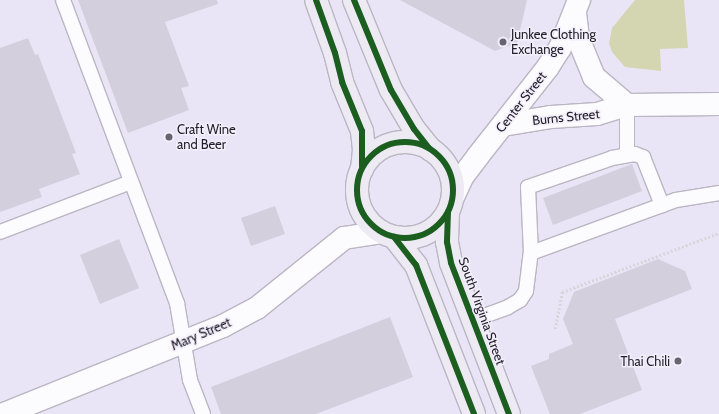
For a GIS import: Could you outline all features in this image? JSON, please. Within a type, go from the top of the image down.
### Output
[{"type":"main road","points":[[316,0],[335,53],[342,82],[362,131],[364,150],[362,170]]},
{"type":"main road","points":[[354,0],[391,90],[414,129],[431,150],[447,166],[453,181],[451,205],[439,225],[425,234],[410,238],[388,235]]},
{"type":"main road","points":[[431,150],[408,142],[392,143],[378,150],[366,161],[356,191],[359,206],[367,220],[388,235],[416,265],[474,414]]},
{"type":"main road","name":"South Virginia Street","points":[[451,205],[447,242],[452,263],[509,414]]},
{"type":"street","points":[[577,6],[578,38],[594,77],[628,105]]},
{"type":"street","name":"Center Street","points":[[451,205],[463,176],[548,67],[577,6]]},
{"type":"street","name":"Burns Street","points":[[503,125],[551,117],[597,114],[628,105],[719,104]]},
{"type":"street","name":"Mary Street","points":[[4,414],[185,341],[257,308],[344,238],[388,235]]},
{"type":"lane","points":[[63,0],[177,303],[185,341],[190,380],[203,414]]},
{"type":"lane","points":[[627,153],[628,105]]},
{"type":"lane","points":[[473,320],[508,307],[520,300],[529,281],[531,253],[528,187],[627,153],[643,156],[662,205]]},
{"type":"lane","points":[[0,232],[131,182]]},
{"type":"lane","points":[[531,253],[662,205],[691,196],[719,193]]},
{"type":"path","points":[[555,330],[562,292],[719,233]]},
{"type":"green space","points":[[635,0],[684,0],[688,48],[660,49],[661,71],[625,67],[612,52],[609,43],[612,28]]},
{"type":"building","points":[[78,0],[217,0],[218,4],[165,22],[189,86],[181,88],[189,110],[128,133]]},
{"type":"building","points":[[400,0],[527,0],[517,43],[495,51]]},
{"type":"building","points":[[28,38],[35,55],[38,54],[76,153],[72,154],[80,174],[39,189],[42,197],[0,212],[0,48]]},
{"type":"building","points":[[632,164],[642,191],[553,225],[543,198]]},
{"type":"building","points":[[275,206],[285,234],[251,246],[241,218]]},
{"type":"building","points":[[119,239],[139,288],[100,304],[80,255]]},
{"type":"building","points":[[658,259],[685,271],[692,289],[615,319],[642,390],[580,414],[550,414],[531,366],[549,359],[549,354],[573,344],[563,319],[574,292]]},
{"type":"building","points":[[390,317],[413,377],[316,414],[221,414],[211,387]]},
{"type":"cycle path","points":[[316,0],[335,53],[342,82],[362,131],[362,166]]},
{"type":"cycle path","points":[[354,0],[391,90],[414,129],[429,148]]},
{"type":"cycle path","points":[[405,142],[423,145],[439,156],[450,172],[453,190],[450,208],[439,224],[423,235],[405,238],[387,235],[371,224],[360,208],[357,190],[360,172],[371,156],[387,145],[405,142]]},
{"type":"cycle path","points":[[448,212],[447,242],[451,263],[509,414]]},
{"type":"cycle path","points":[[394,237],[416,265],[474,414]]},
{"type":"place","name":"Junkee Clothing Exchange","points":[[503,42]]},
{"type":"place","name":"Craft Wine and Beer","points":[[169,137]]},
{"type":"place","name":"Thai Chili","points":[[678,361]]}]
